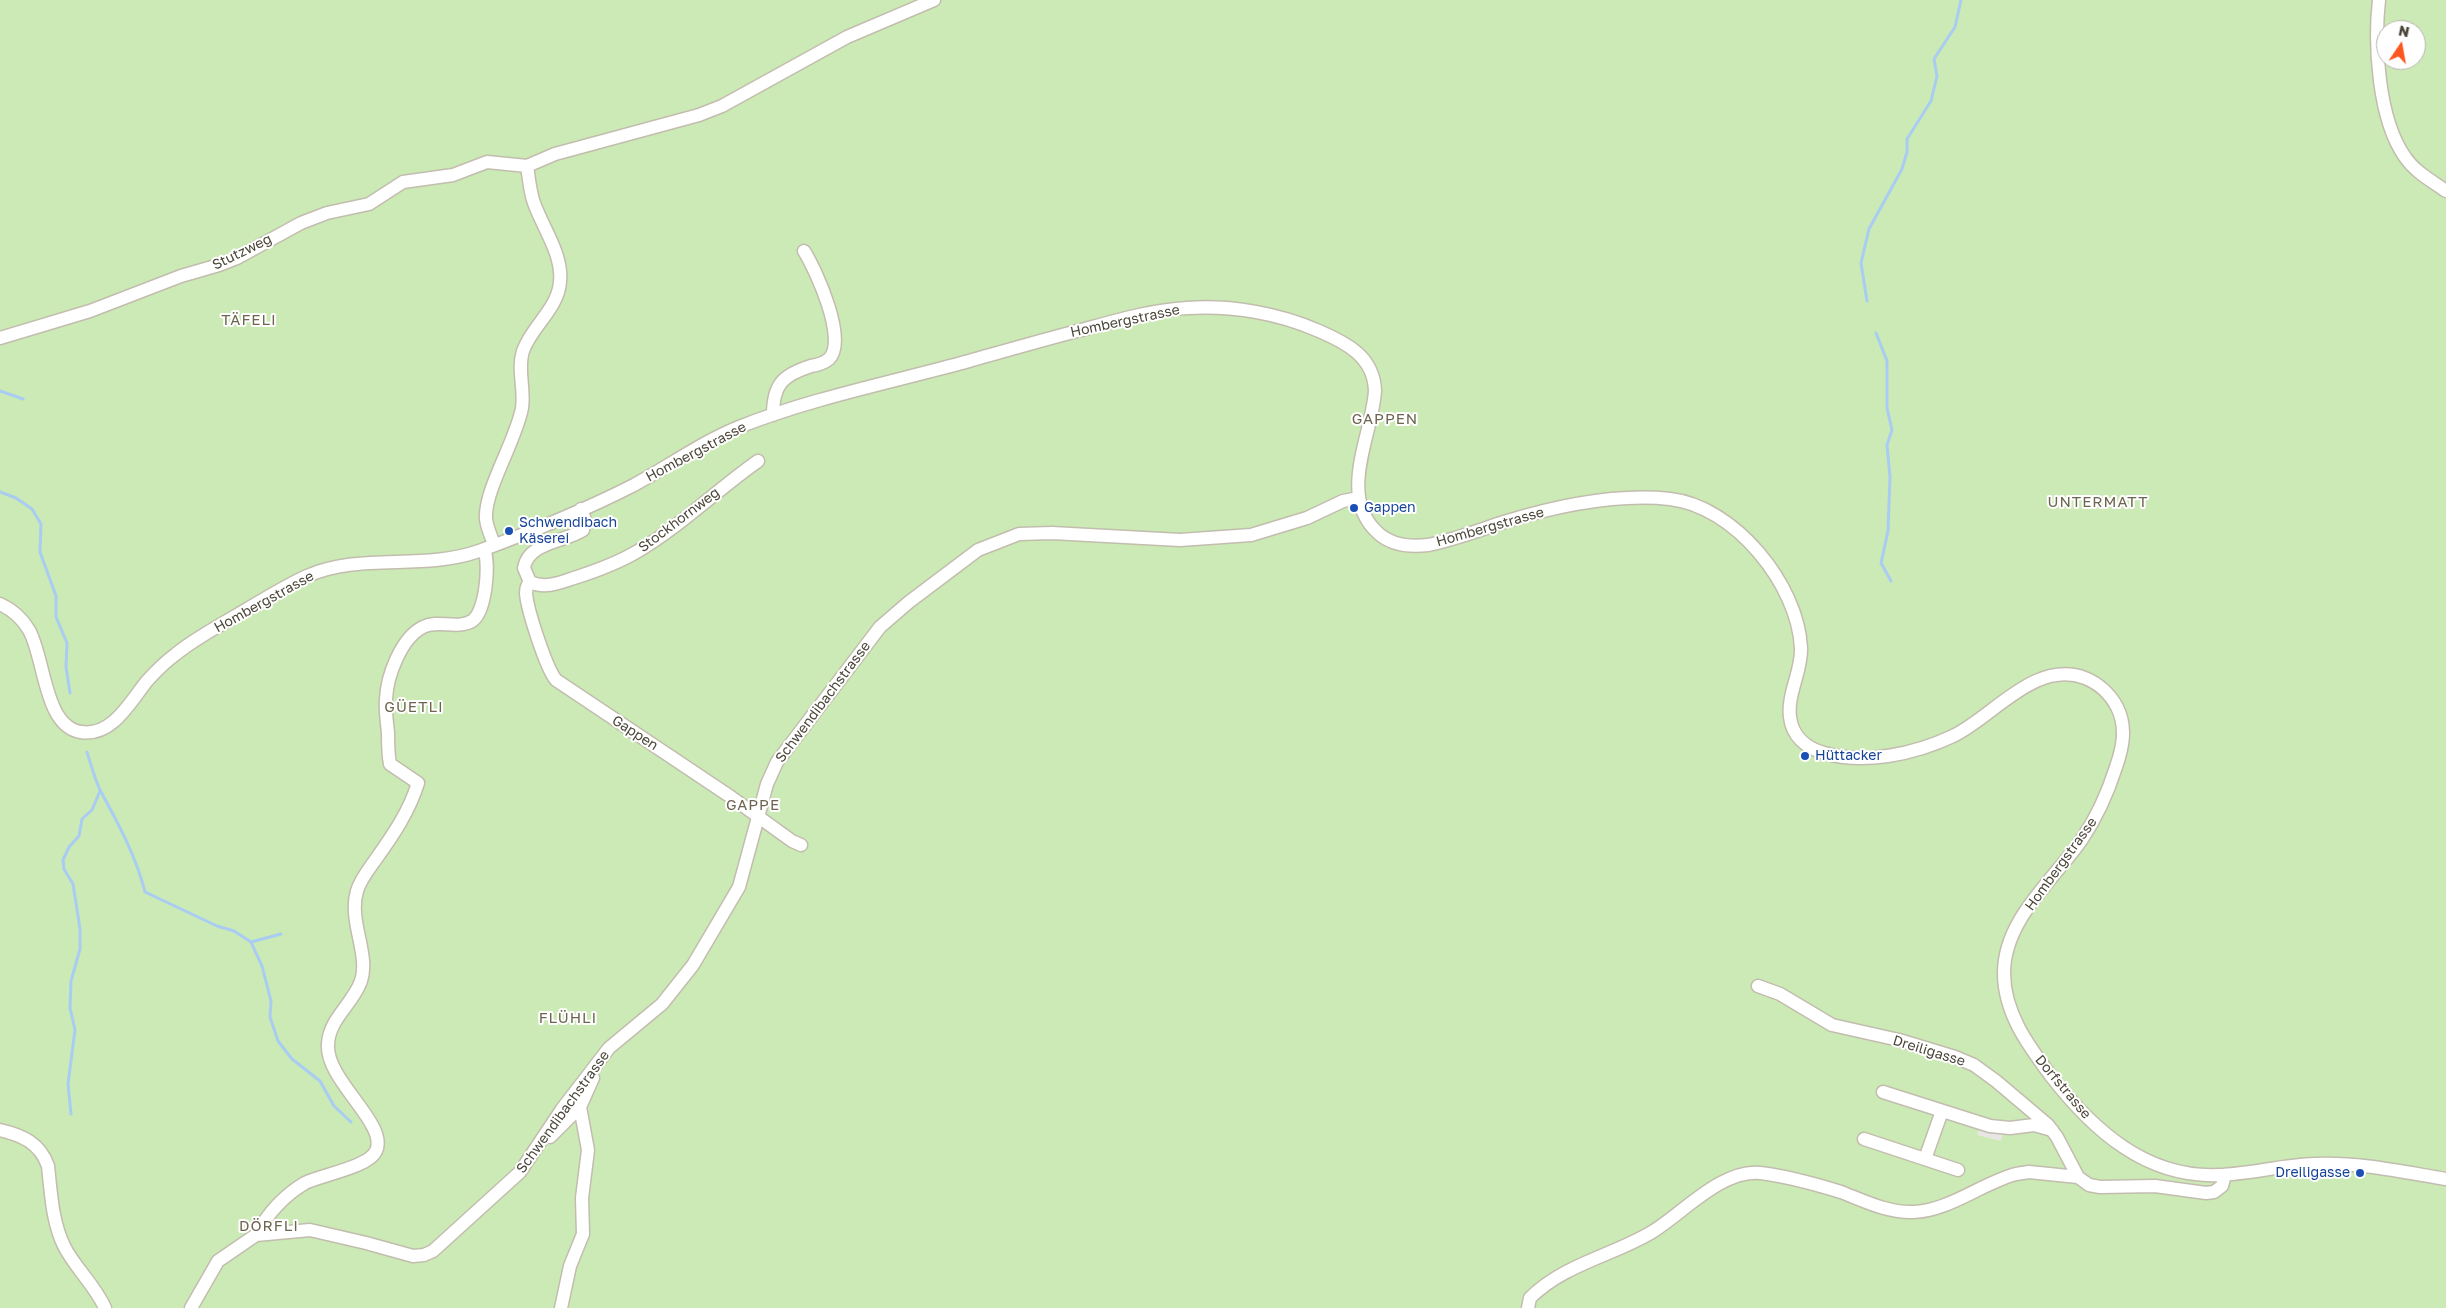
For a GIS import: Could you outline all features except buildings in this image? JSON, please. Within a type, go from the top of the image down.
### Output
[{"type":"street","points":[[256,1235],[270,1212],[293,1191],[322,1176],[366,1161],[377,1151],[378,1142],[375,1131],[332,1067],[327,1046],[333,1025],[356,992],[363,975],[354,915],[357,889],[402,820],[418,783],[390,764],[387,692],[398,658],[413,634],[428,625],[460,624],[470,621],[477,616],[487,574],[489,547],[486,513],[491,493],[522,411],[523,352],[528,340],[555,298],[560,281],[553,247],[533,200],[527,166],[555,154],[711,111],[847,37],[934,0]]},
{"type":"street","points":[[2379,0],[2377,60],[2391,129],[2406,159],[2420,173],[2446,191]]},
{"type":"street","name":"Stutzweg","points":[[0,338],[90,311],[181,276],[219,266],[315,217],[369,204],[403,182],[453,175],[487,162],[527,166]]},
{"type":"street","points":[[773,415],[776,390],[785,377],[822,363],[829,358],[834,350],[830,311],[814,266],[804,251]]},
{"type":"street","name":"Hombergstrasse","points":[[0,604],[20,617],[29,630],[40,657],[52,705],[60,720],[70,729],[94,732],[116,719],[157,671],[177,652],[213,629],[300,580],[338,565],[359,562],[434,561],[489,547],[581,509],[630,486],[736,428],[773,415],[1125,318],[1190,308],[1247,311],[1291,321],[1319,331],[1355,350],[1367,363],[1374,377],[1375,391],[1359,474],[1358,498],[1364,517],[1380,536],[1394,543],[1420,546],[1439,543],[1542,512],[1592,502],[1670,499],[1707,509],[1727,522],[1749,542],[1768,566],[1786,596],[1795,619],[1801,644],[1799,670],[1790,708],[1790,720],[1802,742],[1812,749],[1827,754],[1851,757],[1880,756],[1934,744],[1971,726],[2028,686],[2053,676],[2076,676],[2097,684],[2116,704],[2123,726],[2122,745],[2114,773],[2100,808],[2084,836],[2018,924],[2005,959]]},
{"type":"street","name":"Stockhornweg","points":[[530,582],[540,586],[553,585],[596,571],[628,556],[650,544],[758,462]]},
{"type":"street","name":"Schwendibachstrasse","points":[[191,1308],[218,1261],[256,1235],[310,1230],[408,1255],[424,1255],[433,1251],[504,1188],[526,1166],[562,1109],[602,1057],[615,1042],[662,1004],[693,964],[739,887],[766,784],[777,762],[880,627],[909,602],[978,550],[1020,534],[1052,533],[1180,540],[1251,535],[1307,518],[1343,502],[1358,498]]},
{"type":"street","points":[[530,582],[524,568],[527,558],[535,551],[583,530],[585,520],[581,509]]},
{"type":"street","name":"Gappen","points":[[530,582],[526,591],[528,604],[549,668],[556,680],[731,797],[758,818],[801,845]]},
{"type":"street","name":"Dorfstrasse","points":[[2005,959],[2006,993],[2017,1024],[2041,1062],[2079,1110],[2122,1147],[2153,1165],[2182,1173],[2225,1175],[2308,1164],[2331,1164],[2364,1166],[2446,1179]]},
{"type":"street","name":"Dreiligasse","points":[[1758,986],[1780,994],[1832,1025],[1899,1040],[1965,1061],[2032,1109],[2053,1131],[2078,1177]]},
{"type":"street","points":[[537,1149],[580,1107],[602,1057]]},
{"type":"street","points":[[1883,1092],[1998,1128],[2034,1125],[2053,1131]]},
{"type":"street","points":[[560,1308],[570,1266],[583,1230],[582,1198],[588,1150],[580,1107]]},
{"type":"street","points":[[1925,1159],[1942,1111]]},
{"type":"street","points":[[0,1130],[24,1137],[44,1157],[48,1166],[54,1218],[61,1238],[105,1308]]},
{"type":"street","points":[[1864,1139],[1958,1170]]},
{"type":"street","points":[[1528,1308],[1530,1298],[1539,1288],[1582,1263],[1650,1233],[1722,1182],[1746,1173],[1767,1174],[1806,1182],[1890,1210],[1913,1212],[1935,1208],[2016,1174],[2029,1172],[2078,1177],[2094,1186],[2149,1186],[2206,1193],[2220,1189],[2225,1175]]},
{"type":"green space","points":[[0,0],[2446,0],[2446,1308],[0,1308]]},
{"type":"shaded area","points":[[1980,1126],[2003,1131],[2001,1141],[1977,1135]]},
{"type":"waterway","points":[[1867,301],[1861,263],[1869,229],[1902,169],[1907,152],[1907,139],[1931,101],[1937,76],[1934,59],[1955,27],[1961,0]]},
{"type":"waterway","points":[[1876,333],[1887,361],[1887,408],[1892,430],[1887,445],[1890,477],[1888,531],[1881,563],[1891,581]]},
{"type":"waterway","points":[[0,391],[23,399]]},
{"type":"waterway","points":[[0,492],[16,498],[32,509],[41,524],[40,552],[56,596],[56,617],[67,643],[66,667],[70,693]]},
{"type":"waterway","points":[[87,752],[99,787],[132,853],[145,892],[217,926],[234,931],[251,942],[262,966],[271,1001],[270,1017],[278,1041],[292,1059],[320,1081],[334,1106],[351,1122]]},
{"type":"waterway","points":[[71,1114],[68,1084],[75,1030],[70,1008],[71,981],[80,949],[80,929],[73,884],[64,869],[63,860],[69,847],[79,836],[82,819],[92,810],[100,791]]},
{"type":"waterway","points":[[251,942],[281,934]]},
{"type":"place","name":"Gappen","points":[[1354,508]]},
{"type":"place","name":"Schwendibach Käserei","points":[[509,531]]},
{"type":"place","name":"Hüttacker","points":[[1805,756]]},
{"type":"place","name":"Dreiligasse","points":[[2360,1173]]},
{"type":"district","name":"TÄFELI","points":[[249,320]]},
{"type":"district","name":"GAPPEN","points":[[1385,419]]},
{"type":"district","name":"UNTERMATT","points":[[2098,502]]},
{"type":"district","name":"GÜETLI","points":[[414,707]]},
{"type":"district","name":"GAPPE","points":[[753,805]]},
{"type":"district","name":"FLÜHLI","points":[[568,1018]]},
{"type":"district","name":"DÖRFLI","points":[[269,1226]]}]
